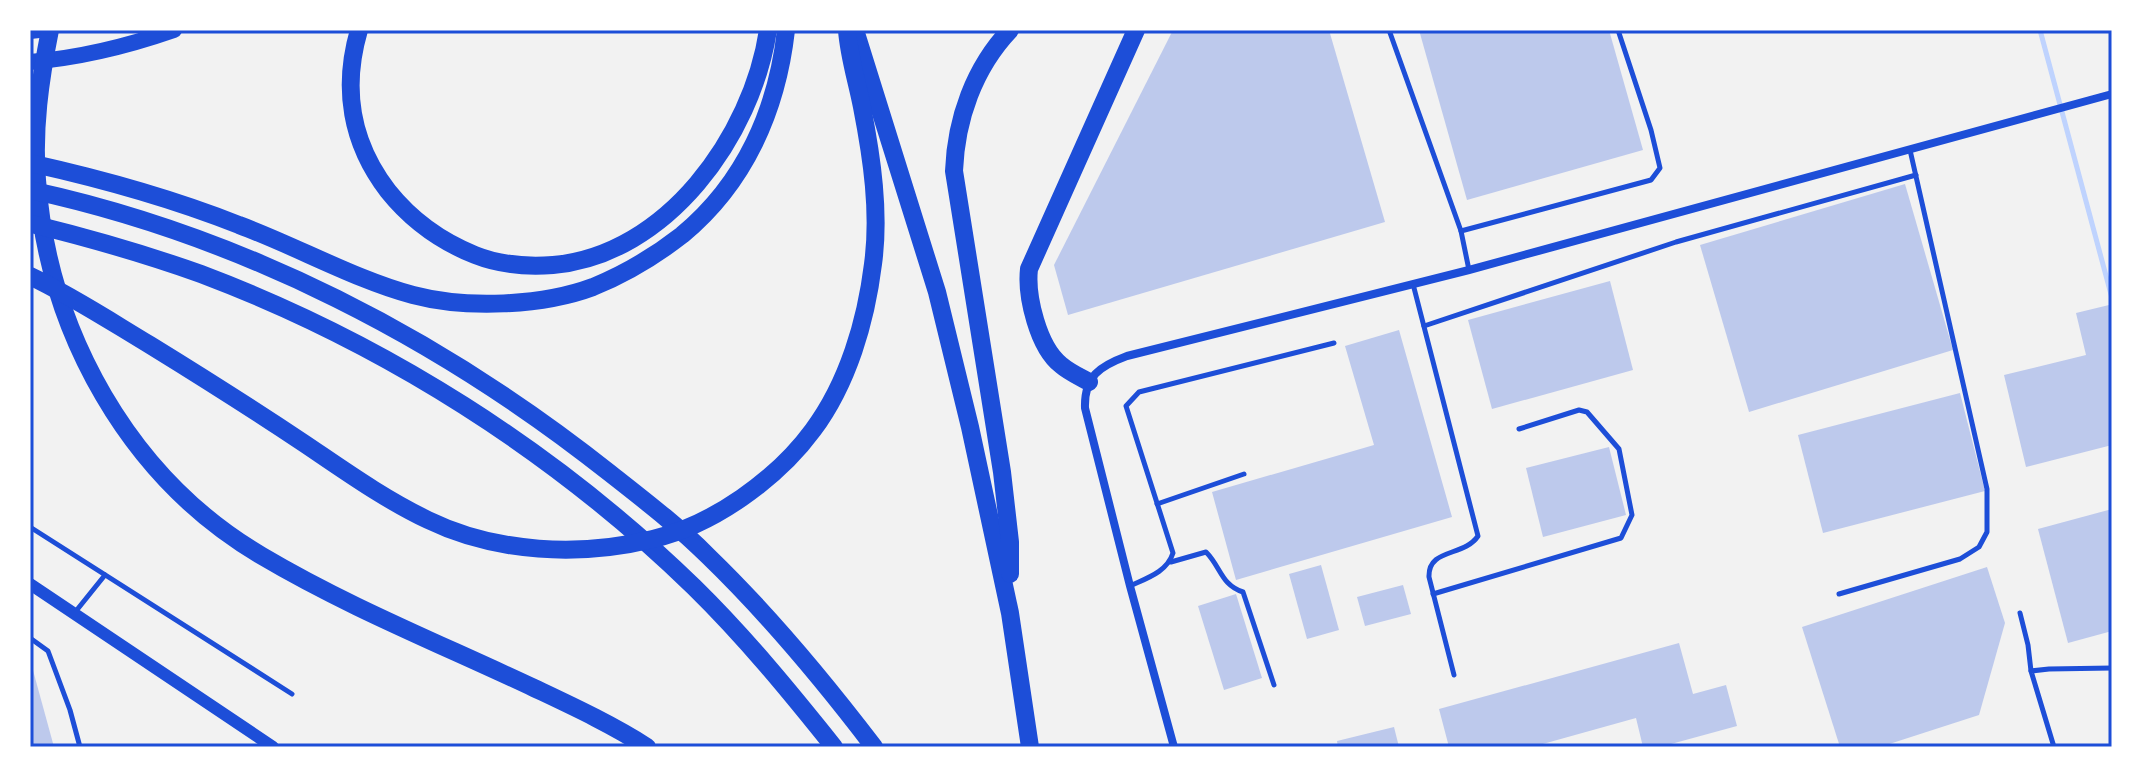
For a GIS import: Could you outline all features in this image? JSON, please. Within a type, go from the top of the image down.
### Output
[{"type":"highway","points":[[50,30],[40,81],[37,179],[54,281],[82,355],[110,408],[169,483],[224,531],[260,555],[595,718],[647,747]]},
{"type":"highway","points":[[359,30],[352,55],[349,93],[363,150],[380,180],[417,222],[449,244],[489,261],[537,266],[580,261],[621,246],[655,224],[688,193],[720,154],[746,106],[762,65],[768,30]]},
{"type":"highway","points":[[30,163],[95,177],[179,203],[413,295],[464,303],[545,299],[615,278],[665,248],[713,206],[742,168],[766,119],[778,77],[786,30]]},
{"type":"highway","points":[[30,276],[151,346],[356,479],[430,522],[504,546],[592,548],[653,539],[694,524],[731,505],[786,461],[815,427],[834,395],[857,339],[870,286],[876,237],[873,183],[847,30]]},
{"type":"highway","points":[[855,30],[937,292],[970,427],[1010,613],[1030,747]]},
{"type":"highway","points":[[1010,30],[993,49],[975,82],[958,133],[954,171],[1002,472],[1010,542],[1010,613]]},
{"type":"highway","points":[[1089,382],[1060,365],[1045,345],[1027,285],[1029,269],[1136,30]]},
{"type":"highway","points":[[30,190],[157,224],[264,264],[364,312],[494,388],[578,447],[709,557],[770,619],[874,747]]},
{"type":"highway","points":[[30,224],[132,251],[259,298],[354,342],[494,425],[594,498],[693,586],[764,662],[834,747]]},
{"type":"main road","points":[[30,31],[39,30]]},
{"type":"main road","points":[[30,62],[83,55],[174,30]]},
{"type":"street","points":[[1174,747],[1085,408],[1085,392],[1098,371],[1127,356],[1469,270],[2108,95]]},
{"type":"street","points":[[30,584],[273,747]]},
{"type":"lane","points":[[1389,30],[1461,231],[1469,270]]},
{"type":"lane","points":[[1461,231],[1651,180],[1660,168],[1651,130],[1618,30]]},
{"type":"lane","points":[[1839,594],[1960,559],[1979,547],[1987,532],[1987,489],[1910,150]]},
{"type":"lane","points":[[1424,326],[1676,242],[1916,175]]},
{"type":"lane","points":[[1413,284],[1478,536],[1473,544],[1433,561],[1429,567],[1454,675]]},
{"type":"lane","points":[[1130,586],[1163,569],[1173,553],[1126,406],[1139,392],[1334,343]]},
{"type":"lane","points":[[1433,594],[1621,538],[1627,528],[1632,515],[1619,449],[1587,412],[1579,410],[1519,429]]},
{"type":"lane","points":[[1157,504],[1244,474]]},
{"type":"lane","points":[[30,527],[292,694]]},
{"type":"lane","points":[[1170,562],[1206,552],[1232,588],[1243,592],[1274,685]]},
{"type":"lane","points":[[74,614],[105,575]]},
{"type":"lane","points":[[2020,613],[2031,671],[2054,747]]},
{"type":"lane","points":[[30,638],[48,651],[80,747]]},
{"type":"lane","points":[[2031,671],[2112,668]]},
{"type":"building","points":[[1173,30],[1329,30],[1385,222],[1068,315],[1054,265]]},
{"type":"building","points":[[1419,30],[1609,30],[1643,150],[1467,200]]},
{"type":"building","points":[[1905,184],[1953,350],[1749,412],[1700,245]]},
{"type":"building","points":[[1610,281],[1633,370],[1492,409],[1468,320]]},
{"type":"building","points":[[2109,305],[2112,317],[2112,445],[2026,467],[2004,375],[2086,355],[2076,313]]},
{"type":"building","points":[[1399,330],[1452,517],[1236,580],[1212,492],[1374,445],[1345,346]]},
{"type":"building","points":[[1960,393],[1985,491],[1823,533],[1798,435]]},
{"type":"building","points":[[1609,447],[1626,515],[1543,537],[1526,468]]},
{"type":"building","points":[[2112,509],[2112,631],[2068,643],[2038,529]]},
{"type":"building","points":[[1321,565],[1339,630],[1307,639],[1289,574]]},
{"type":"building","points":[[1987,567],[2005,623],[1979,715],[1880,747],[1840,747],[1802,627]]},
{"type":"building","points":[[1403,585],[1411,614],[1365,626],[1357,597]]},
{"type":"building","points":[[1236,594],[1262,678],[1224,690],[1198,606]]},
{"type":"building","points":[[1679,643],[1693,694],[1726,685],[1737,726],[1660,747],[1643,747],[1636,718],[1532,747],[1449,747],[1439,709]]},
{"type":"building","points":[[31,663],[54,747],[30,747]]},
{"type":"building","points":[[1394,727],[1399,747],[1338,747],[1337,741]]},
{"type":"waterway","points":[[2040,30],[2112,298]]}]
